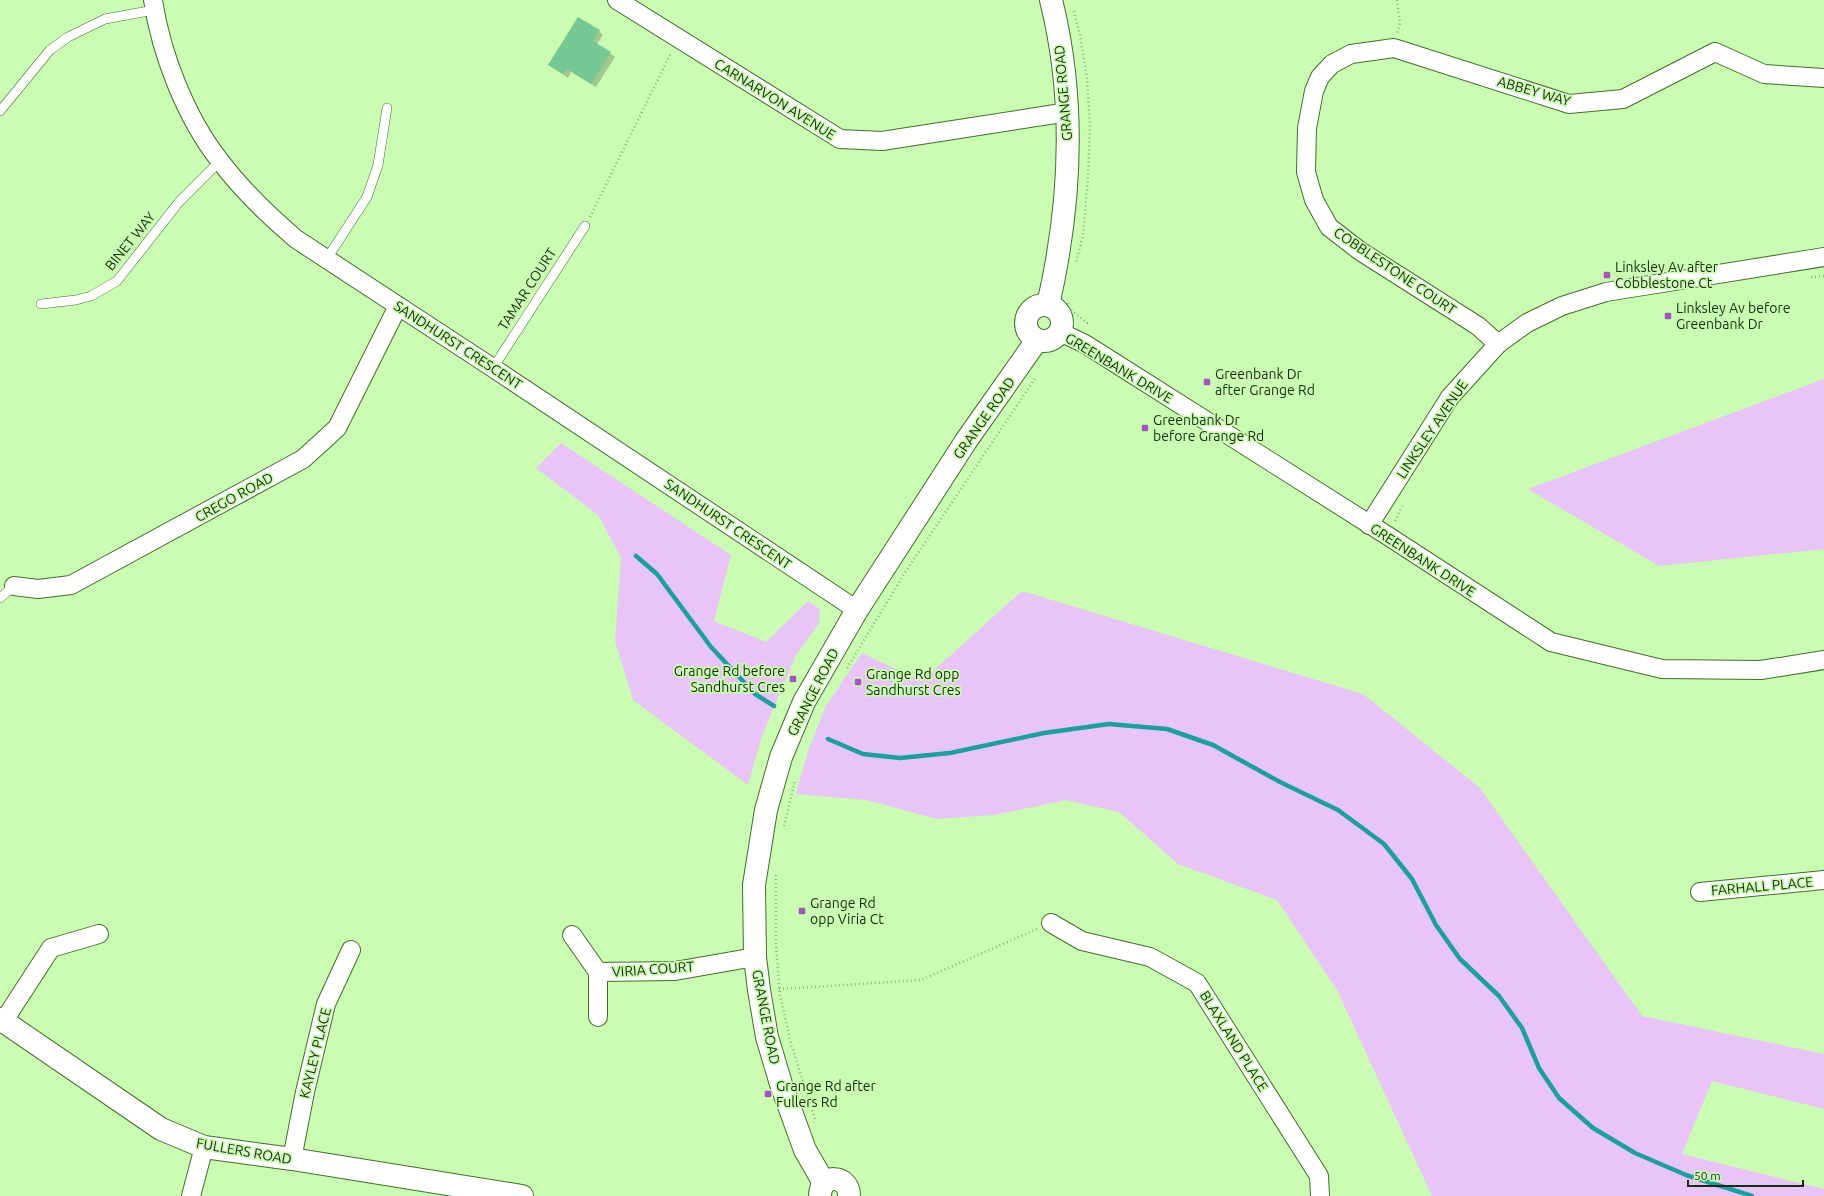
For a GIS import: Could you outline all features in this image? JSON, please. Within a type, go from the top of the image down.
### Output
[{"type":"street","name":"CARNARVON AVENUE","points":[[617,0],[840,139],[882,141],[1068,112]]},
{"type":"street","name":"GRANGE ROAD","points":[[1051,0],[1056,21],[1068,112],[1069,140],[1058,302]]},
{"type":"street","name":"SANDHURST CRESCENT","points":[[154,5],[162,44],[177,83],[195,121],[220,161],[268,215],[296,239],[326,260],[493,368],[857,610]]},
{"type":"street","name":"ABBEY WAY","points":[[1394,48],[1569,104],[1623,99],[1715,52],[1764,74],[1824,78]]},
{"type":"street","name":"COBBLESTONE COURT","points":[[1394,48],[1351,54],[1332,64],[1320,77],[1314,91],[1307,128],[1306,172],[1314,200],[1329,227],[1360,251],[1478,326],[1498,344]]},
{"type":"street","name":"LINKSLEY AVENUE","points":[[1368,525],[1450,397],[1498,344],[1527,323],[1562,306],[1606,292],[1824,257]]},
{"type":"street","points":[[1058,302],[1057,310],[1069,336],[1044,342],[1037,340],[1027,331],[1025,324],[1026,317],[1030,310],[1035,307],[1058,302]]},
{"type":"street","name":"CREGO ROAD","points":[[14,586],[38,588],[71,585],[303,459],[337,428],[398,306]]},
{"type":"street","name":"GREENBANK DRIVE","points":[[1069,336],[1368,525],[1388,536],[1551,642],[1662,669],[1761,670],[1824,660]]},
{"type":"street","name":"GRANGE ROAD","points":[[822,1190],[805,1150],[781,1084],[767,1037],[769,989],[755,956],[754,885],[766,810],[781,757],[804,702],[857,610],[966,441],[1037,340]]},
{"type":"street","name":"FARHALL PLACE","points":[[1700,892],[1824,880]]},
{"type":"street","name":"BLAXLAND PLACE","points":[[1051,923],[1082,941],[1150,957],[1197,983],[1319,1176],[1320,1196]]},
{"type":"street","points":[[2,1021],[51,948],[99,934]]},
{"type":"street","name":"VIRIA COURT","points":[[572,935],[598,972],[598,1017]]},
{"type":"street","name":"KAYLEY PLACE","points":[[292,1159],[305,1092],[326,1004],[351,950]]},
{"type":"street","name":"VIRIA COURT","points":[[598,972],[675,971],[755,956]]},
{"type":"street","name":"FULLERS ROAD","points":[[2,1021],[161,1129],[204,1147],[292,1159],[522,1196]]},
{"type":"street","points":[[191,1196],[204,1147]]},
{"type":"street","points":[[822,1190],[830,1180],[842,1181],[847,1185],[850,1196]]},
{"type":"lane","points":[[0,111],[50,50],[68,37],[105,19],[154,5]]},
{"type":"lane","points":[[326,260],[367,197],[378,165],[387,108]]},
{"type":"lane","name":"BINET WAY","points":[[41,304],[76,300],[91,296],[117,281],[179,202],[220,161]]},
{"type":"lane","name":"TAMAR COURT","points":[[493,368],[585,226]]},
{"type":"lane","name":"CREGO ROAD","points":[[0,598],[14,586]]},
{"type":"path","points":[[1394,48],[1400,23],[1397,0]]},
{"type":"path","points":[[1073,7],[1080,36],[1087,78],[1090,124],[1084,235],[1075,271]]},
{"type":"path","points":[[585,226],[669,57]]},
{"type":"path","points":[[1804,278],[1824,276]]},
{"type":"path","points":[[1058,302],[1068,304],[1070,309],[1087,323],[1069,336]]},
{"type":"path","points":[[845,670],[906,571],[1036,376]]},
{"type":"path","points":[[1388,536],[1404,503]]},
{"type":"path","points":[[783,829],[796,776]]},
{"type":"path","points":[[776,873],[776,946],[769,989],[791,1044],[818,1129]]},
{"type":"path","points":[[769,989],[921,980],[1051,923]]},
{"type":"shaded area","points":[[1824,379],[1824,549],[1659,566],[1528,489]]},
{"type":"shaded area","points":[[561,443],[731,555],[714,621],[766,642],[808,601],[820,609],[819,623],[795,657],[762,736],[748,785],[633,700],[615,641],[621,558],[598,515],[536,468]]},
{"type":"shaded area","points":[[1022,591],[1363,694],[1480,788],[1642,1016],[1824,1054],[1824,1109],[1712,1081],[1682,1154],[1824,1189],[1824,1196],[1432,1196],[1338,992],[1277,900],[1178,864],[1119,812],[1066,800],[994,815],[937,819],[866,800],[796,794],[808,751],[826,706],[862,653],[922,681]]},
{"type":"building","points":[[578,17],[600,30],[593,41],[611,52],[591,84],[567,69],[563,74],[548,65]]},
{"type":"waterway","points":[[636,556],[657,574],[711,647],[755,694],[774,706]]},
{"type":"waterway","points":[[828,739],[863,754],[900,758],[950,753],[1044,733],[1109,724],[1167,729],[1213,745],[1280,782],[1338,810],[1384,844],[1412,879],[1436,925],[1460,959],[1499,996],[1522,1028],[1539,1068],[1559,1098],[1593,1128],[1635,1153],[1686,1175],[1752,1196]]},
{"type":"place","name":"Linksley Av after Cobblestone Ct","points":[[1607,275]]},
{"type":"place","name":"Linksley Av before Greenbank Dr","points":[[1668,316]]},
{"type":"place","name":"Greenbank Dr after Grange Rd","points":[[1207,382]]},
{"type":"place","name":"Greenbank Dr before Grange Rd","points":[[1145,428]]},
{"type":"place","name":"Grange Rd before Sandhurst Cres","points":[[793,679]]},
{"type":"place","name":"Grange Rd opp Sandhurst Cres","points":[[858,682]]},
{"type":"place","name":"Grange Rd opp Viria Ct","points":[[802,911]]},
{"type":"place","name":"Grange Rd after Fullers Rd","points":[[768,1094]]}]
